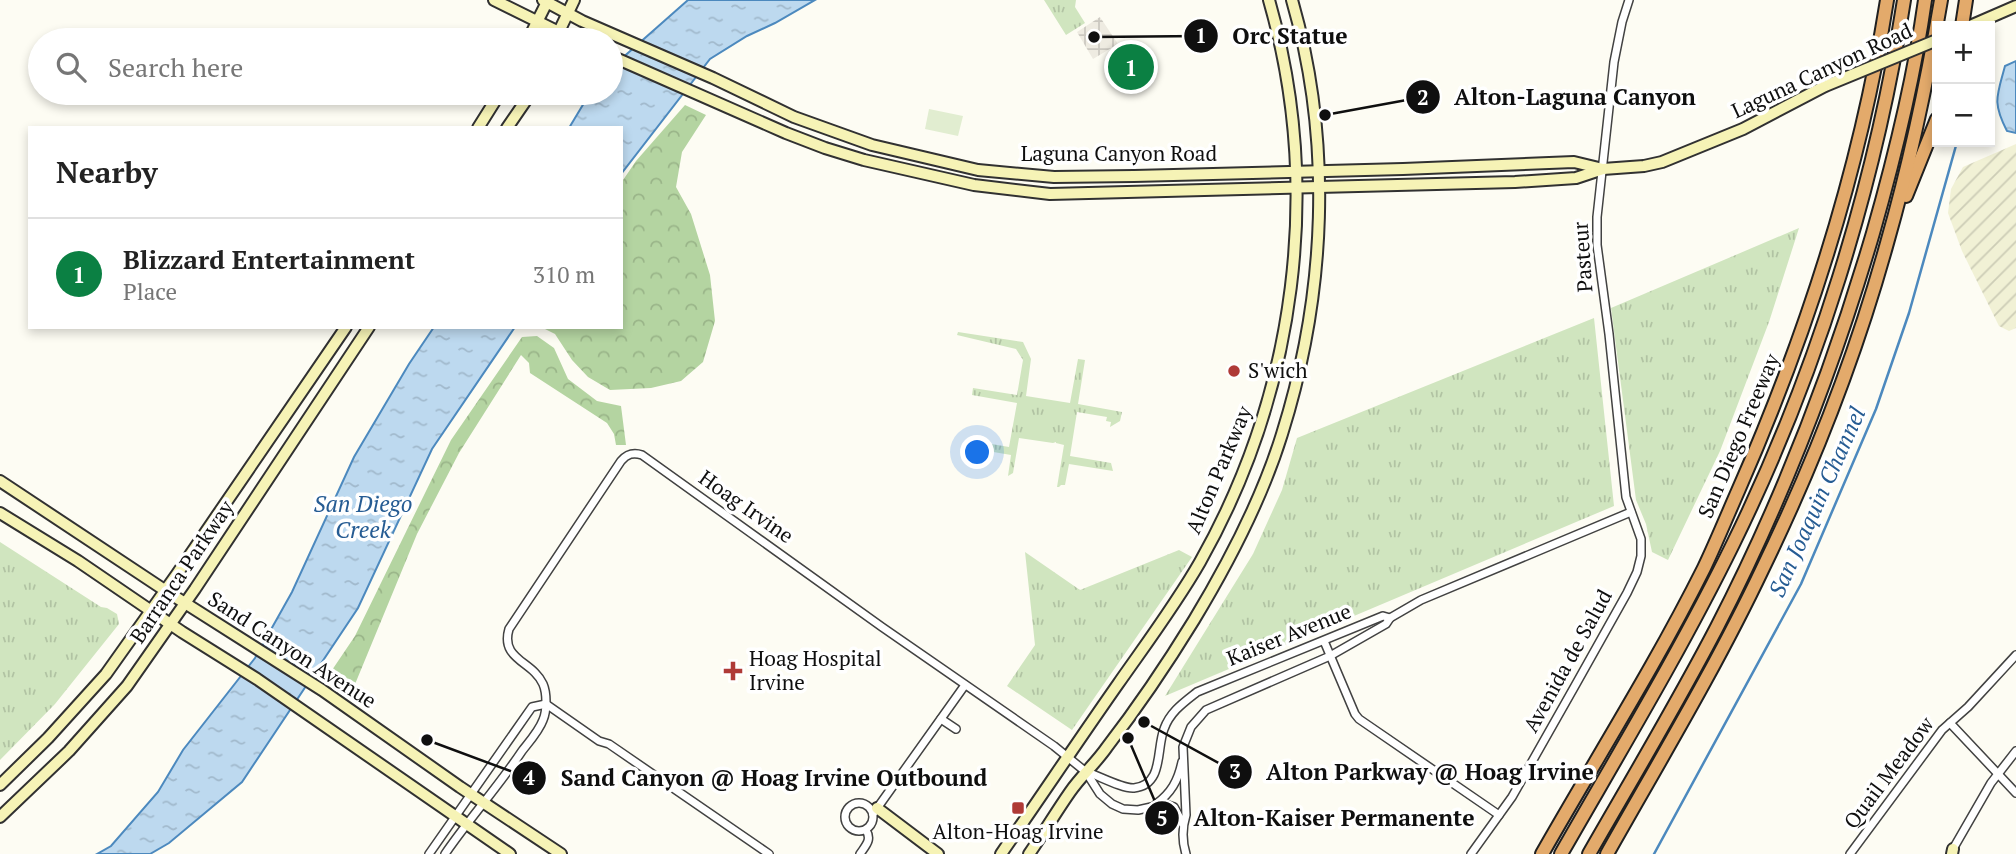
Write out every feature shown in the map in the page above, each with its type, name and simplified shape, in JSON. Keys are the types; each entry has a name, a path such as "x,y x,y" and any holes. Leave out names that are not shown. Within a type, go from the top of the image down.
{"highway":[{"name":"San Diego Freeway","path":"1542,854 1663,645 1704,568 1766,428 1824,266 1862,126 1886,0"},
{"path":"1561,854 1685,639 1734,542 1788,422 1855,225 1878,137 1904,0"},
{"path":"1589,854 1716,628 1763,532 1807,430 1840,342 1886,188 1905,110 1925,0"},
{"path":"1887,246 1923,98 1941,0"},
{"path":"1963,21 1966,0"},
{"path":"1607,854 1719,657 1763,569 1822,435 1887,246 1932,132"}],"main road":[{"path":"494,0 544,28"},
{"path":"561,28 574,0"},
{"name":"Alton Parkway","path":"1001,854 1193,573 1219,527 1251,454 1272,390 1286,322 1295,250 1296,188 1293,125 1287,80 1269,0"},
{"name":"Alton Parkway","path":"1029,854 1072,789 1133,714 1194,620 1257,500 1282,434 1307,335 1317,252 1319,187 1315,116 1302,37 1292,0"},
{"path":"534,28 546,1"},
{"name":"Laguna Canyon Road","path":"546,1 598,28"},
{"path":"1983,21 2016,6"},
{"path":"1993,17 2016,12"},
{"name":"Laguna Canyon Road","path":"623,39 794,117 873,145 978,170 1054,177 1318,172 1574,162 1602,169"},
{"name":"Laguna Canyon Road","path":"623,61 825,148 864,160 974,185 1050,194 1576,178 1602,169 1661,162 1743,129 1825,86 1932,42"},
{"path":"479,126 492,105"},
{"path":"508,126 523,105"},
{"name":"Barranca Parkway","path":"0,785 48,738 106,674 166,591 345,329"},
{"name":"Barranca Parkway","path":"0,817 69,751 127,686 368,329"},
{"name":"Sand Canyon Avenue","path":"0,481 322,690 561,854"},
{"name":"Sand Canyon Avenue","path":"0,513 227,659 510,854"},
{"path":"875,811 939,854"}],"street":[{"name":"Pasteur","path":"1629,0 1614,62 1597,217 1598,254 1624,482 1632,512"},
{"name":"Hoag Irvine","path":"546,704 544,687 538,675 513,655 508,647 509,629 621,461 636,453 1086,772"},
{"name":"Kaiser Avenue","path":"1186,854 1183,824 1186,815 1183,747 1197,718 1206,710 1330,656 1421,600 1632,512"},
{"name":"Avenida de Salud","path":"1471,854 1512,797 1637,572 1641,539 1632,512"},
{"name":"Kaiser Avenue","path":"1086,772 1121,786 1143,786 1157,771 1164,729 1178,707 1197,692 1382,616 1390,618"},
{"path":"1324,640 1359,719 1499,815"},
{"name":"Quail Meadow","path":"1850,854 1930,745 2016,655"},
{"path":"875,811 859,803 850,806 845,814 846,823 857,831 866,830 872,823 875,811 965,685"},
{"path":"444,854 503,779 544,720 546,704"},
{"path":"429,854 531,707 546,704 769,854"},
{"path":"941,719 956,729"},
{"path":"1950,723 2016,793"},
{"path":"1952,851 1998,773 2016,751"},
{"name":"Kaiser Avenue","path":"1154,806 1173,789 1183,758"},
{"path":"1086,772 1100,794 1112,804 1124,809 1138,810 1165,804 1174,807 1183,824"},
{"path":"860,854 869,842 866,830"}],"green space":[{"path":"1044,0 1076,0 1075,7 1085,23 1066,35"},
{"path":"685,105 706,115 682,152 676,187 691,214 710,275 715,321 703,362 681,381 651,388 610,390 588,377 572,360 555,334 545,329 623,329 623,180 636,161"},
{"path":"929,109 963,116 958,136 925,129"},
{"path":"2016,144 2016,328 2009,331 1999,326 1962,251 1948,213 1951,189 1963,167"},
{"path":"1799,228 1769,322 1720,451 1668,560 1652,552 1646,524 1636,500 1611,308"},
{"path":"1594,318 1614,506 1165,696 1253,554 1282,490 1297,438"},
{"path":"958,332 1023,342 1031,359 1026,396 1070,403 1078,359 1085,360 1078,404 1122,412 1120,421 1110,427 1111,422 1106,421 1107,417 1077,412 1070,456 1111,463 1113,471 1069,464 1065,485 1057,487 1064,445 1019,438 1013,473 1008,476 1011,455 964,447 968,440 1009,447 1017,403 972,395 973,388 1017,395 1023,360 1016,349 957,335"},
{"path":"537,336 554,348 568,379 597,401 621,406 626,445 616,445 614,434 607,423 530,373 529,363 521,355 459,453 417,534 353,689 328,676 355,636 451,440 522,337"},
{"path":"0,542 101,607 117,614 119,624 55,704 0,760"},
{"path":"1179,550 1192,557 1072,730 1007,686 1035,645 1025,552 1080,590"}],"shaded area":[{"path":"1100,17 1118,44 1093,59 1077,32"}],"water":[{"path":"688,0 815,0 710,59 623,171 623,126 570,126 583,105 623,105 623,57"},
{"path":"2016,61 2016,133 2007,131 1999,113 1997,99 2005,66"},
{"name":"San Diego Creek","path":"433,329 514,329 432,449 358,608 242,782 169,843 150,854 97,854 111,846 158,792 183,750 255,658 292,592 354,457"}],"waterway":[{"name":"San Joaquin Channel","path":"1654,854 1801,584 1876,409 1909,313 1956,147"}],"place":[{"name":"Orc Statue","path":"1094,37"},
{"name":"Blizzard Entertainment","path":"1131,67"},
{"name":"Alton-Laguna Canyon","path":"1325,115"},
{"name":"S'wich","path":"1234,371"},
{"name":"Hoag Hospital Irvine","path":"733,671"},
{"name":"Alton Parkway @ Hoag Irvine","path":"1144,722"},
{"name":"Alton-Kaiser Permanente","path":"1128,738"},
{"name":"Sand Canyon @ Hoag Irvine Outbound","path":"427,740"},
{"name":"Alton-Hoag Irvine","path":"1018,808"}]}
